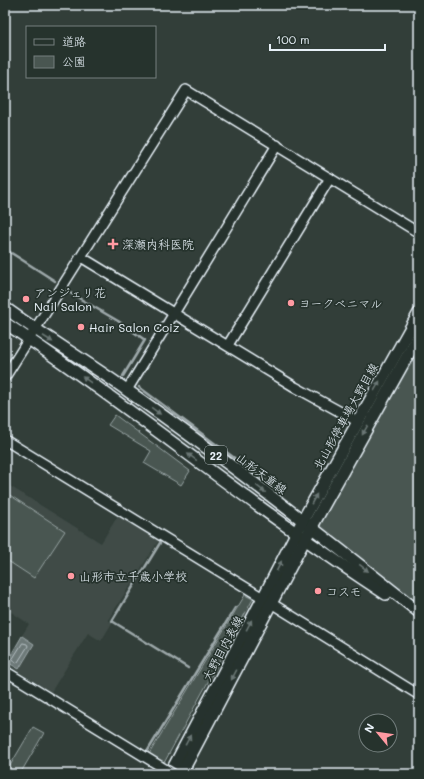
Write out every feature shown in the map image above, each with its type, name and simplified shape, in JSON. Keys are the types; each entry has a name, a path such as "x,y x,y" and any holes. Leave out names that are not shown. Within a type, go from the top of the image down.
{"main road":[{"name":"山形天童線","path":"5,308 32,334 118,402 300,536 419,613"},
{"name":"北山形停車場大野目線","path":"300,536 303,520 357,421 419,313"},
{"name":"山形天童線","path":"5,323 32,334 127,390 303,520 419,613"},
{"name":"北山形停車場大野目線","path":"300,536 312,527 419,335"},
{"name":"大野目内表線","path":"181,774 300,536"},
{"name":"大野目内表線","path":"170,774 267,601"}],"street":[{"path":"5,377 186,90 419,233"},
{"path":"127,390 277,145"},
{"path":"228,346 330,178"},
{"path":"81,257 228,346 357,421"},
{"path":"5,440 419,695"},
{"path":"5,671 173,774"}],"shaded area":[{"name":"山形市立千歳小学校","path":"5,483 101,543 119,514 159,540 108,620 112,623 101,641 88,633 51,692 5,663 29,624 5,608"}],"green space":[{"path":"419,335 419,612 312,527"},
{"path":"115,415 190,471 181,485 144,463 151,451 108,425"},
{"path":"5,492 65,531 34,578 5,559"},
{"path":"245,595 253,599 164,763 149,754"},
{"path":"33,727 44,733 20,774 5,774"}],"water":[{"path":"22,636 34,644 19,669 7,662"}],"waterway":[{"path":"5,249 55,281"},
{"path":"65,290 118,321 145,340 123,376"},
{"path":"139,387 276,489"},
{"path":"160,543 112,621 188,668"},
{"path":"147,752 235,608"}],"place":[{"name":"深瀬内科医院","path":"113,244"},
{"name":"アンジェリ花 Nail Salon","path":"26,299"},
{"name":"ヨークベニマル","path":"291,303"},
{"name":"Hair Salon Coiz","path":"81,327"},
{"name":"山形市立千歳小学校","path":"71,576"},
{"name":"コスモ","path":"318,591"}]}
